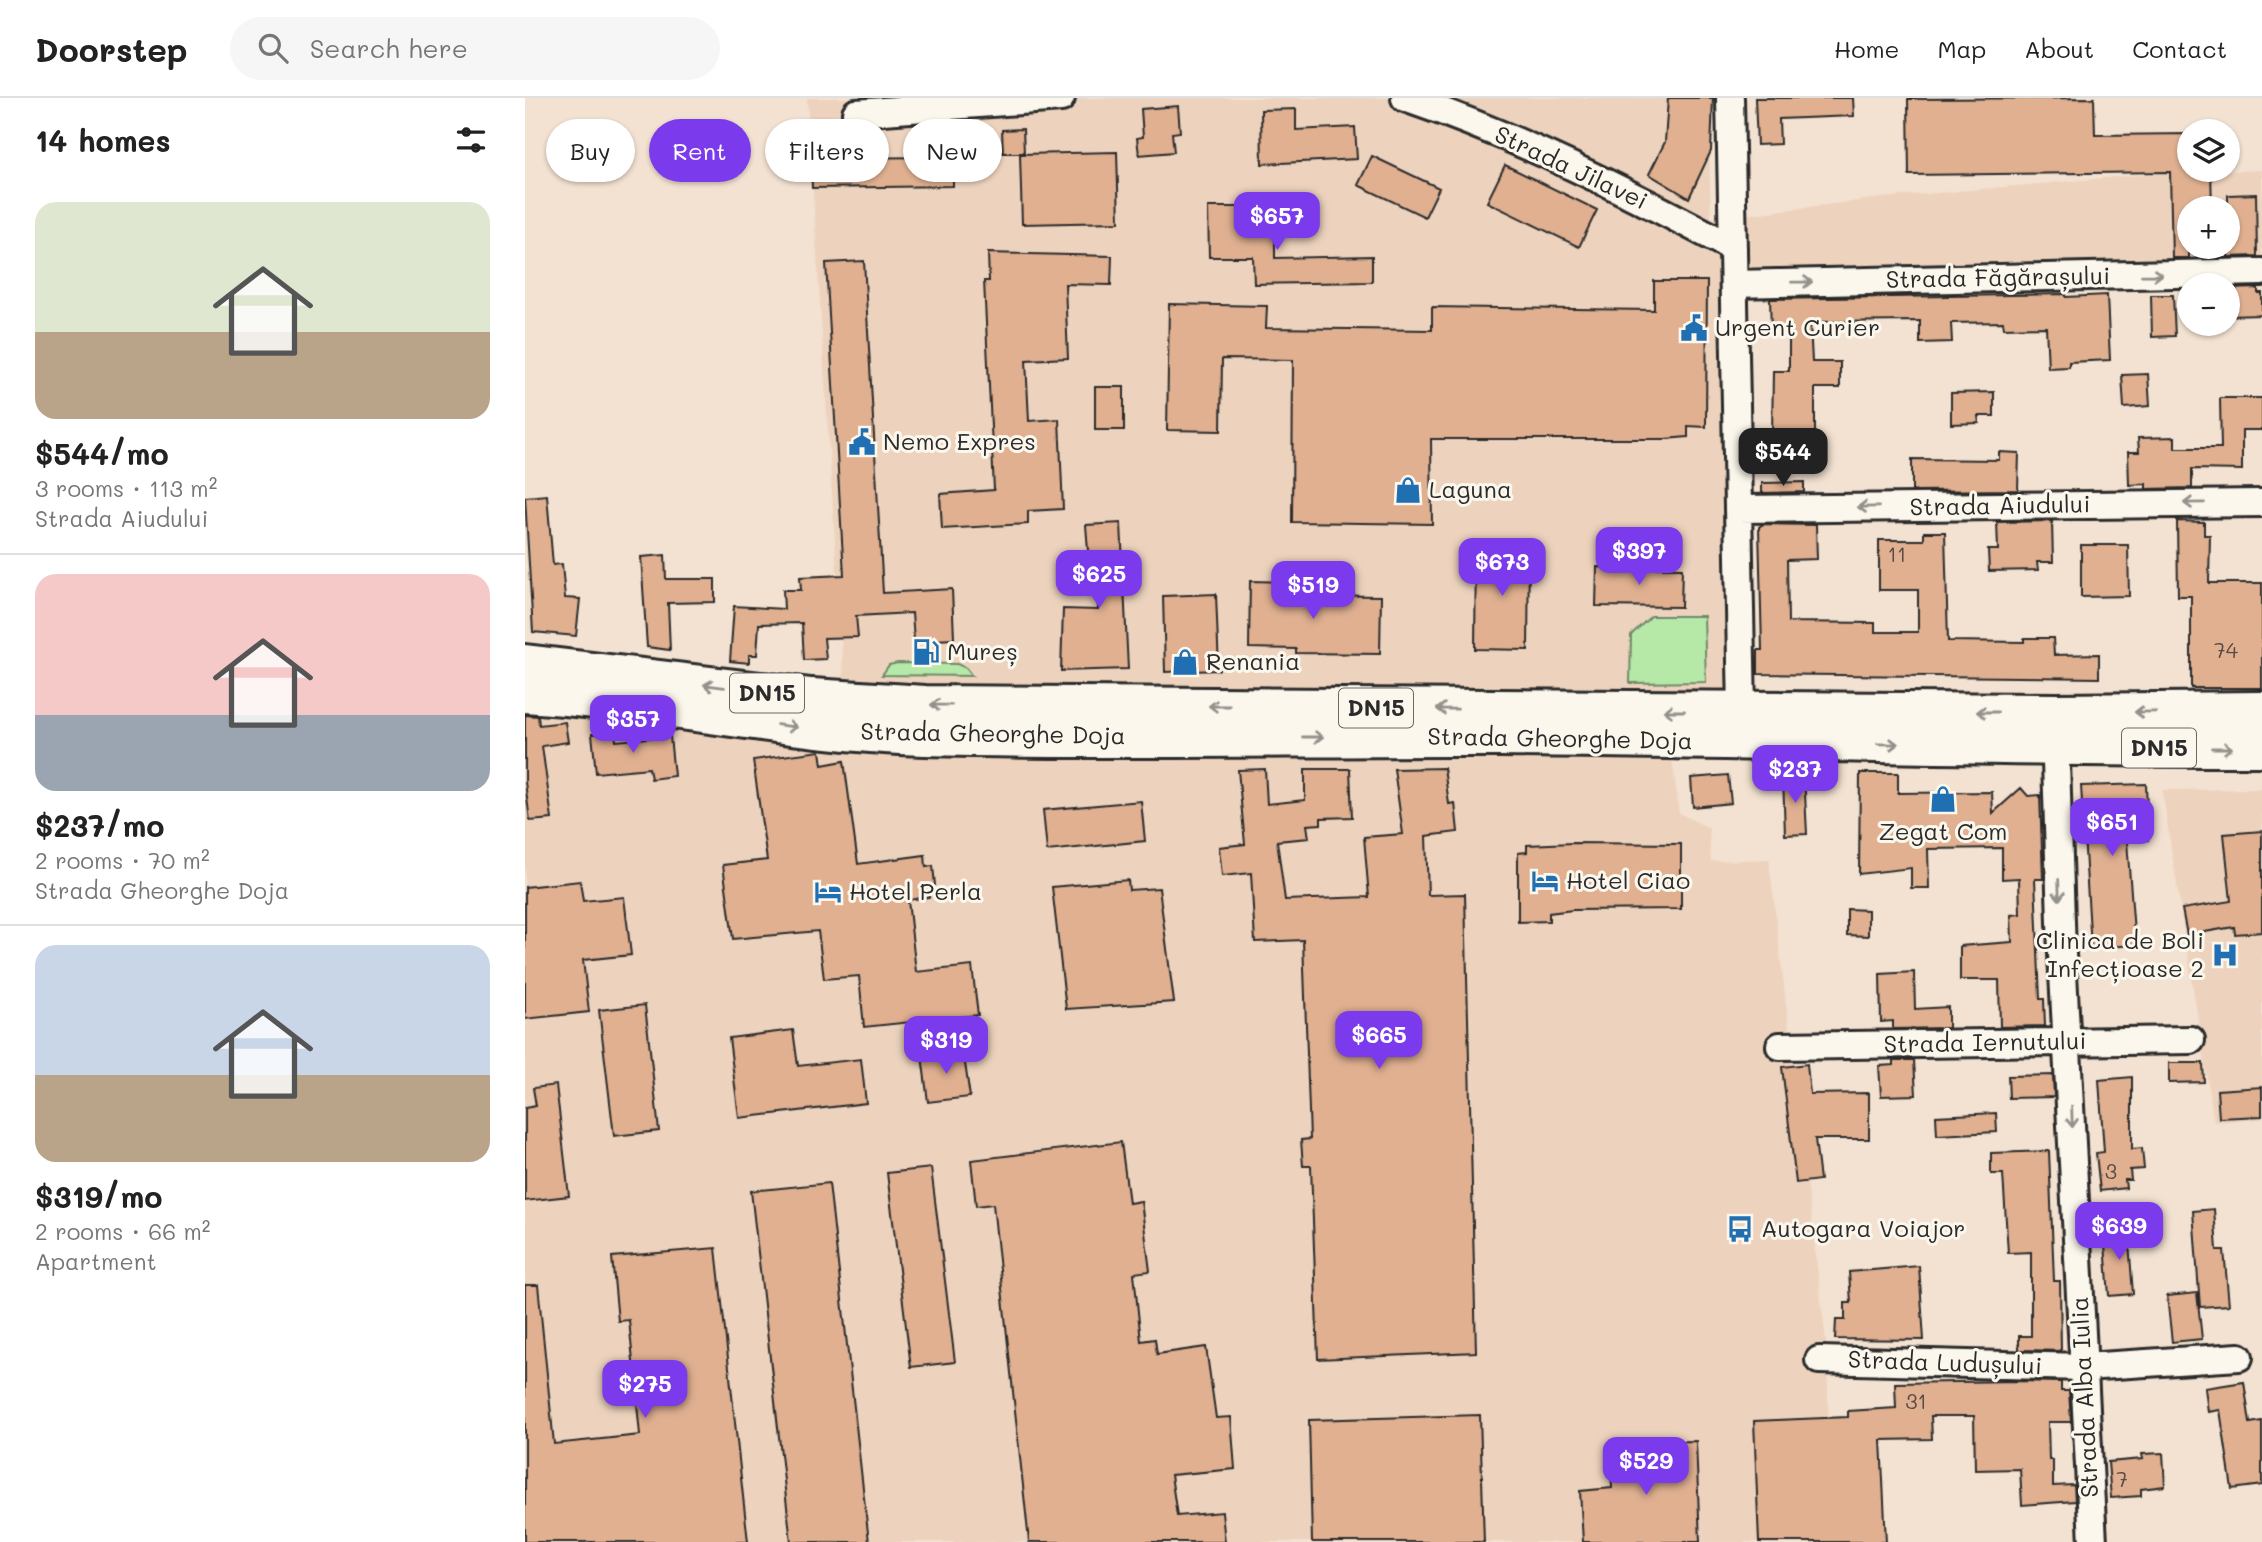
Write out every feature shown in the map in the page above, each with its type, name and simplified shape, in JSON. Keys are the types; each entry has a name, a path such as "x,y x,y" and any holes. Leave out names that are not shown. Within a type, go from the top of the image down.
{"main road":[{"name":"Strada Gheorghe Doja","path":"525,664 811,698 925,705 1742,712 2262,747"},
{"name":"Strada Gheorghe Doja","path":"525,693 647,705 805,728 923,736 1506,737 2055,731 2262,711"}],"street":[{"path":"856,113 1061,98"},
{"name":"Strada Jilavei","path":"1405,98 1472,121 1591,174 1733,248"},
{"path":"1730,98 1742,712"},
{"name":"Strada Făgărașului","path":"1734,284 2262,272"},
{"name":"Strada Aiudului","path":"1738,509 2262,503"},
{"name":"Strada Alba Iulia","path":"2055,731 2062,954 2093,1542"},
{"name":"Strada Iernutului","path":"1780,1046 2191,1040"},
{"name":"Strada Ludușului","path":"1819,1360 2084,1367 2239,1357"}],"shaded area":[{"path":"807,98 1708,98 1711,219 1881,198 2138,175 2177,173 2177,182 2240,182 2240,171 2262,170 2262,266 1720,275 1727,695 1671,749 1679,813 1709,828 1711,861 1769,859 1827,1350 1832,1542 525,1542 525,710 848,749 812,182 889,182 889,119 808,119"},
{"name":"Clinica de Boli Infecțioase 2","path":"2262,789 2262,1119 2214,1122 2162,790"}],"green space":[{"path":"1651,616 1704,616 1706,682 1630,683 1631,635"},
{"path":"957,664 966,668 972,676 882,675 889,665"}],"building":[{"path":"1668,98 1713,98 1711,151 1689,198 1649,174 1665,142"},
{"path":"1755,98 1853,98 1854,116 1779,119 1780,144 1757,145"},
{"path":"2094,98 2095,135 2177,134 2177,182 2211,182 2212,196 2177,196 2177,258 2172,258 2170,172 1909,175 1908,99"},
{"path":"1178,106 1180,132 1172,133 1174,152 1139,155 1137,138 1143,137 1141,109"},
{"path":"1296,109 1296,130 1355,127 1357,159 1262,164 1261,110"},
{"path":"1023,129 1024,153 1003,153 1002,130"},
{"path":"1117,152 1119,222 1022,224 1020,154"},
{"path":"1372,156 1439,188 1425,217 1358,185"},
{"path":"889,157 903,157 903,182 953,182 953,186 812,188 812,182 889,182"},
{"path":"1505,165 1597,210 1579,247 1487,202"},
{"path":"2256,194 2257,256 2240,257 2240,196 2228,195"},
{"path":"1208,207 1252,207 1253,224 1275,224 1275,258 1372,256 1372,282 1254,284 1253,257 1209,257"},
{"path":"988,253 1112,256 1111,285 1065,284 1068,358 1026,360 1029,421 1059,419 1063,509 1028,511 1028,524 942,529 940,494 994,490 984,281 989,281"},
{"path":"864,261 883,593 952,589 954,639 914,641 912,613 856,616 858,637 824,638 826,659 804,660 802,623 759,624 757,655 749,655 749,663 730,661 734,606 784,609 783,590 801,590 800,577 844,575 826,263"},
{"path":"1654,281 1707,281 1706,427 1688,426 1688,437 1665,439 1431,439 1432,524 1292,522 1293,360 1222,359 1221,431 1167,430 1169,304 1267,306 1266,328 1432,330 1432,307 1654,310"},
{"path":"2258,288 2258,293 2262,293 2262,315 2240,316 2240,289"},
{"path":"2066,294 2066,297 2107,295 2110,360 2069,362 2069,367 2048,368 2046,327 2004,328 2003,322 1951,323 1952,342 1920,343 1920,321 1810,322 1812,362 1840,362 1840,388 1815,388 1815,436 1772,436 1773,371 1789,371 1789,330 1771,331 1770,299"},
{"path":"2151,295 2173,295 2175,336 2152,337"},
{"path":"2148,374 2150,406 2124,408 2122,375"},
{"path":"1095,387 1124,387 1124,430 1095,430"},
{"path":"1994,392 1994,416 1978,416 1979,423 1951,424 1951,393"},
{"path":"2220,398 2262,398 2262,430 2242,430 2242,470 2192,469 2192,488 2146,489 2146,484 2129,485 2128,452 2139,452 2138,438 2175,437 2175,448 2221,448"},
{"path":"1999,452 2019,453 2018,490 1912,491 1912,459 1999,460"},
{"path":"1804,482 1804,492 1762,493 1762,483"},
{"path":"547,495 553,565 562,564 565,598 580,599 576,636 533,632 525,497"},
{"path":"2052,521 2053,562 2037,562 2038,570 1989,571 1988,550 1998,550 1997,522"},
{"path":"2177,521 2204,522 2204,535 2210,535 2209,583 2262,583 2262,688 2191,688 2191,596 2178,596"},
{"path":"1121,523 1128,669 1061,671 1063,609 1098,610 1097,563 1089,563 1086,525"},
{"path":"1763,524 1816,525 1817,559 1787,560 1788,622 1875,623 1875,632 1918,632 1918,590 1879,590 1879,540 1924,540 1924,532 1945,532 1948,641 2024,642 2024,638 2053,638 2054,655 2099,654 2099,678 1758,674 1758,650 1762,650 1759,527"},
{"path":"2081,545 2128,545 2129,596 2081,597"},
{"path":"1476,547 1529,547 1528,650 1475,649"},
{"path":"665,555 666,579 715,579 715,602 668,603 670,650 647,647 641,557"},
{"path":"1597,567 1682,568 1681,607 1596,606"},
{"path":"1250,581 1297,582 1297,595 1381,596 1380,654 1296,653 1296,649 1249,648"},
{"path":"1216,594 1219,670 1165,672 1163,596"},
{"path":"525,715 538,716 539,725 565,722 568,742 542,746 552,819 530,821 525,782"},
{"path":"615,732 616,741 670,736 674,776 651,779 649,768 596,773 592,734"},
{"name":"Hotel Perla","path":"820,751 822,765 844,761 858,864 925,855 926,867 933,866 935,885 928,887 929,897 908,900 916,972 972,966 978,1015 864,1027 859,976 824,979 818,931 733,939 723,865 767,860 753,760"},
{"path":"1444,768 1449,804 1455,803 1458,832 1426,836 1428,895 1465,894 1476,1352 1318,1359 1311,1166 1303,1166 1301,1140 1310,1139 1303,940 1255,942 1251,873 1222,876 1219,847 1245,844 1238,770 1265,769 1267,804 1305,800 1305,769 1350,769 1352,817 1321,818 1321,824 1307,825 1309,838 1277,841 1285,900 1369,897 1364,837 1403,834 1394,769"},
{"path":"1860,773 1898,773 1898,793 1992,792 1993,813 2021,788 2028,796 2040,795 2043,879 2035,879 2040,999 2044,999 2045,1026 2000,1027 1999,980 1960,980 1960,946 2012,942 2011,915 2020,914 2019,878 2002,879 2002,848 1928,849 1929,888 1911,888 1911,868 1859,874"},
{"path":"1804,774 1807,834 1785,835 1783,775"},
{"path":"1728,775 1731,803 1693,807 1691,778"},
{"path":"2146,784 2148,840 2127,841 2135,945 2091,948 2081,786"},
{"path":"1141,801 1145,841 1047,851 1043,810"},
{"path":"2262,831 2262,932 2235,934 2234,927 2187,935 2182,909 2231,901 2224,834"},
{"path":"1681,844 1681,909 1573,910 1549,913 1549,921 1518,922 1518,853 1527,852 1527,845"},
{"path":"1128,880 1129,890 1159,888 1174,1002 1066,1009 1052,887"},
{"path":"580,881 583,901 624,897 631,955 583,960 589,1012 525,1019 525,887"},
{"path":"1847,909 1868,910 1868,936 1847,935"},
{"path":"1914,972 1915,1009 1948,1007 1948,1028 1893,1029 1893,1021 1881,1022 1880,974"},
{"path":"645,1005 659,1131 614,1136 599,1010"},
{"path":"793,1030 798,1066 861,1059 866,1103 739,1118 729,1038"},
{"path":"963,1050 970,1097 928,1102 922,1056"},
{"path":"1894,1060 1914,1060 1916,1095 1881,1096 1879,1066 1894,1065"},
{"path":"2169,1063 2203,1063 2204,1082 2169,1083"},
{"path":"1807,1064 1810,1094 1869,1093 1869,1139 1815,1139 1820,1180 1796,1183 1782,1067"},
{"path":"2053,1075 2054,1097 2009,1098 2008,1076"},
{"path":"2132,1077 2132,1149 2142,1148 2144,1169 2130,1170 2131,1180 2125,1180 2126,1188 2100,1191 2096,1153 2104,1152 2099,1080"},
{"path":"556,1085 569,1196 525,1201 525,1108 536,1106 533,1088"},
{"path":"2262,1087 2262,1116 2219,1118 2217,1090"},
{"path":"1996,1113 1997,1132 1937,1135 1936,1116"},
{"path":"1121,1142 1129,1203 1141,1201 1150,1271 1134,1273 1141,1341 1155,1339 1157,1354 1206,1347 1216,1418 1231,1417 1235,1469 1171,1475 1177,1516 1222,1512 1225,1542 1029,1542 993,1204 976,1206 971,1160"},
{"path":"2049,1151 2054,1281 2060,1281 2061,1351 2019,1350 2019,1336 2031,1336 2031,1252 2008,1253 2003,1174 1991,1174 1991,1153"},
{"path":"931,1168 955,1362 911,1367 887,1173"},
{"path":"829,1183 869,1542 791,1542 751,1191"},
{"path":"2214,1209 2217,1250 2224,1250 2229,1305 2200,1307 2193,1211"},
{"path":"2128,1229 2133,1294 2109,1296 2104,1231"},
{"path":"716,1248 748,1542 525,1542 525,1285 538,1285 554,1444 640,1435 629,1320 618,1321 612,1257"},
{"path":"1919,1266 1924,1340 1835,1339 1836,1320 1845,1320 1845,1303 1851,1303 1849,1272"},
{"path":"2197,1293 2202,1339 2172,1342 2167,1296"},
{"path":"2061,1382 2061,1391 2069,1391 2071,1422 2048,1422 2049,1460 2053,1460 2053,1486 2074,1485 2075,1501 2022,1505 2020,1469 1975,1470 1974,1416 1931,1416 1932,1439 1881,1440 1886,1542 1759,1542 1754,1421 1848,1417 1848,1411 1896,1408 1895,1383"},
{"path":"2244,1382 2250,1423 2262,1421 2262,1485 2232,1489 2220,1410 2208,1412 2205,1388"},
{"path":"1480,1415 1484,1542 1312,1542 1309,1420"},
{"path":"1696,1441 1700,1542 1583,1542 1580,1491 1612,1488 1610,1450 1650,1448 1650,1442"},
{"path":"2163,1453 2165,1486 2141,1489 2141,1496 2111,1498 2108,1462 2143,1459 2142,1454"}],"place":[{"name":"Urgent Curier","path":"1694,328"},
{"name":"Nemo Expres","path":"862,442"},
{"name":"Laguna","path":"1408,490"},
{"name":"Mureș","path":"926,652"},
{"name":"Renania","path":"1185,662"},
{"name":"Zegat Com","path":"1943,799"},
{"name":"Hotel Ciao","path":"1545,881"},
{"name":"Hotel Perla","path":"828,892"},
{"name":"Clinica de Boli Infecțioase 2","path":"2225,955"},
{"name":"Autogara Voiajor","path":"1740,1229"}]}
